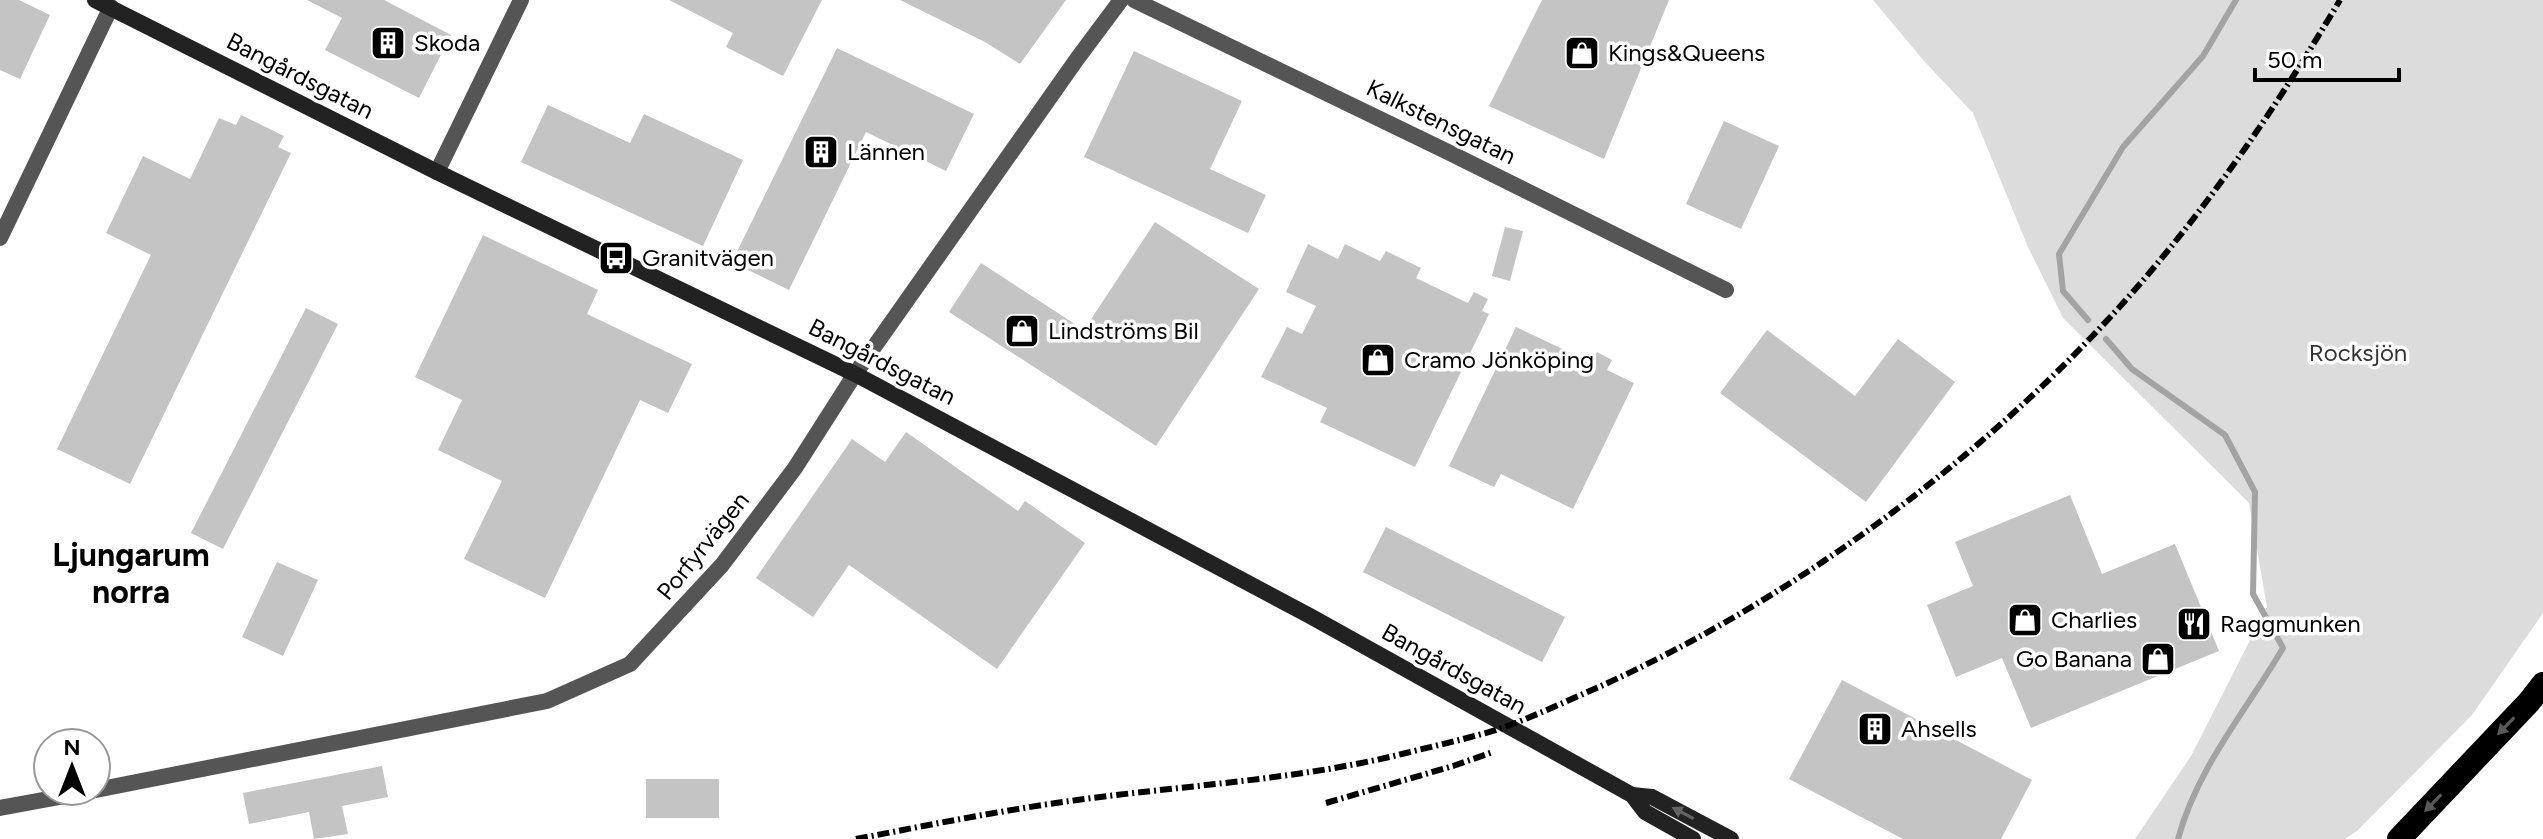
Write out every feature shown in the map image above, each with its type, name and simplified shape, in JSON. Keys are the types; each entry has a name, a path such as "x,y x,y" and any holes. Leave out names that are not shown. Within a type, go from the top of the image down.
{"highway":[{"path":"2399,839 2543,684"}],"main road":[{"name":"Bangårdsgatan","path":"95,0 437,172 855,374 1310,616 1632,795 1652,797 1731,839"},
{"name":"Bangårdsgatan","path":"1632,795 1645,812 1693,839"}],"street":[{"path":"437,172 521,0"},
{"name":"Porfyrvägen","path":"112,787 547,701 630,664 722,565 795,468 855,374 1121,0"},
{"name":"Kalkstensgatan","path":"1134,0 1726,290"},
{"path":"0,238 111,7"},
{"name":"Porfyrvägen","path":"0,808 32,802"}],"green space":[{"name":"Rocksjön","path":"1873,0 2543,0 2543,613 2472,715 2357,831 2345,839 2135,839 2191,756 2267,607 2249,503 2063,318 2028,247 1973,113"}],"building":[{"path":"0,0 19,0 50,15 20,79 0,70"},
{"name":"Skoda","path":"307,0 384,0 451,35 419,98 325,50 342,18"},
{"path":"669,0 822,0 783,76 726,47 733,33"},
{"path":"900,0 1066,0 1020,64 985,42"},
{"name":"Kings&Queens","path":"1542,0 1669,0 1604,159 1489,106"},
{"name":"Lännen","path":"837,48 974,114 946,171 866,132 789,290 732,262"},
{"path":"1134,51 1242,101 1210,169 1266,195 1248,233 1084,157"},
{"path":"548,105 630,143 644,114 743,160 703,246 521,162"},
{"path":"241,115 284,136 278,147 291,153 130,484 57,449 151,255 106,233 143,156 190,179 219,118 236,125"},
{"path":"1724,121 1779,146 1741,229 1686,204"},
{"path":"1155,222 1259,289 1156,446 949,312 981,263 1084,330"},
{"path":"1505,227 1523,231 1510,281 1492,276"},
{"path":"483,235 598,290 587,314 692,364 668,413 640,400 545,598 464,559 502,481 438,450 462,400 415,377"},
{"name":"Cramo Jönköping","path":"1308,244 1338,259 1345,244 1380,261 1386,251 1421,268 1416,278 1468,303 1474,292 1488,299 1482,311 1489,314 1415,467 1320,422 1327,408 1261,377 1287,327 1302,334 1316,306 1286,292"},
{"path":"306,308 338,324 223,549 191,533"},
{"path":"1516,327 1592,363 1597,352 1612,360 1607,370 1634,383 1573,509 1501,474 1494,487 1449,466"},
{"path":"1767,330 1855,396 1898,339 1955,382 1866,502 1720,393"},
{"path":"906,432 1018,511 1025,501 1085,543 997,669 849,565 813,617 756,578 852,439 885,462"},
{"path":"2070,495 2102,574 2175,544 2219,651 2031,728 2002,658 1956,677 1927,605 1973,586 1955,542"},
{"path":"1386,527 1565,617 1542,662 1363,572"},
{"path":"277,562 318,580 283,656 242,637"},
{"name":"Ahsells","path":"1842,680 2032,780 2001,839 1903,839 1789,779"},
{"path":"382,766 388,797 342,806 348,834 314,839 309,812 249,824 243,793"},
{"path":"646,779 719,779 719,818 646,818"}],"waterway":[{"path":"2088,320 2063,291 2059,254 2123,147 2203,56 2236,0"},
{"path":"2106,339 2132,369 2225,435 2255,492 2253,594 2283,648 2210,764 2186,813 2178,839"}],"railway":[{"path":"856,839 1049,804 1242,781 1365,762 1502,728 1601,686 1679,648 1832,556 1975,447 2041,387 2104,324 2186,228 2278,100 2340,0"},
{"path":"1326,803 1493,752"}],"place":[{"name":"Skoda","path":"388,43"},
{"name":"Kings&Queens","path":"1582,53"},
{"name":"Lännen","path":"821,152"},
{"name":"Granitvägen","path":"616,258"},
{"name":"Lindströms Bil","path":"1022,331"},
{"name":"Cramo Jönköping","path":"1378,360"},
{"name":"Charlies","path":"2025,620"},
{"name":"Raggmunken","path":"2194,624"},
{"name":"Go Banana","path":"2158,659"},
{"name":"Ahsells","path":"1875,729"}],"district":[{"name":"Ljungarum norra","path":"131,574"}]}
